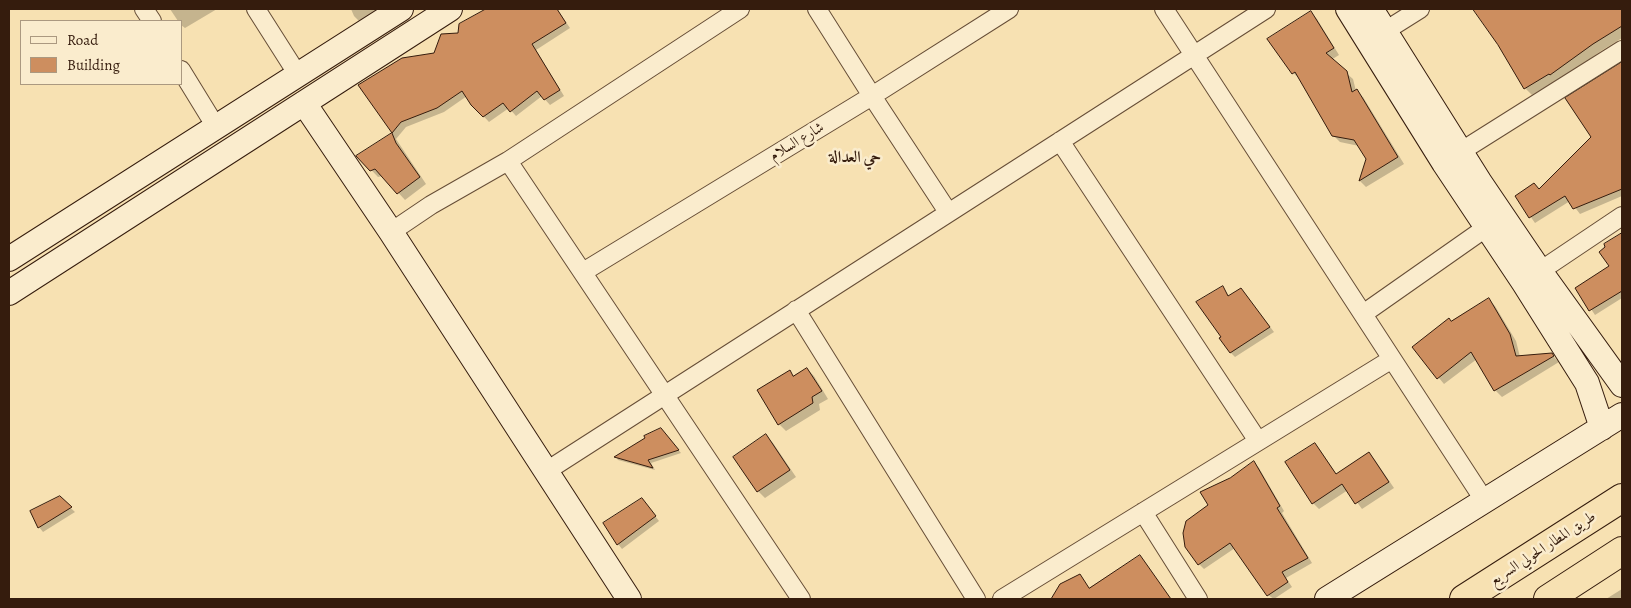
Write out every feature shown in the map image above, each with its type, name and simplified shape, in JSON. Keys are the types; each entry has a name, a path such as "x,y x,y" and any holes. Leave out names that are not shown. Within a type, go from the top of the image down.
{"highway":[{"name":"طريق المطار الحولي السريع","path":"1464,599 1622,498"},
{"path":"1548,599 1622,551"}],"street":[{"path":"144,9 151,20"},
{"path":"256,9 298,75"},
{"path":"9,259 401,9"},
{"path":"9,292 447,9"},
{"path":"391,232 431,205 508,161 740,9"},
{"path":"816,9 948,212"},
{"name":"شارع السلام","path":"582,272 872,96 1009,9"},
{"path":"1164,9 1484,500"},
{"path":"545,472 1266,9"},
{"path":"1348,9 1471,186 1540,271 1622,385"},
{"path":"1371,9 1460,152 1487,227 1587,383 1602,428"},
{"path":"1385,31 1420,9"},
{"path":"1460,152 1622,50"},
{"path":"182,72 216,127"},
{"path":"304,103 391,232 629,599"},
{"path":"1060,142 1258,441"},
{"path":"508,161 801,599"},
{"path":"1540,271 1622,216"},
{"path":"1363,314 1487,227"},
{"path":"796,310 976,599"},
{"path":"1002,599 1392,359"},
{"path":"1587,383 1602,380 1608,366"},
{"path":"1327,599 1622,415"},
{"path":"1143,512 1198,599"}],"building":[{"path":"486,9 557,9 566,23 532,44 560,90 544,100 537,91 510,112 503,103 483,117 471,105 462,91 437,108 401,122 392,133 358,85 402,58 434,53 441,34 458,33 459,24"},
{"path":"1473,9 1622,9 1622,26 1550,75 1524,89 1498,45"},
{"path":"1311,11 1334,48 1326,53 1347,71 1352,92 1357,89 1398,157 1359,181 1366,159 1354,140 1332,136 1295,72 1292,74 1267,39"},
{"path":"1622,62 1622,189 1573,209 1565,196 1529,218 1515,196 1534,183 1539,189 1591,137 1565,98"},
{"path":"392,133 396,143 420,177 397,194 375,169 370,171 356,156"},
{"path":"1622,233 1622,291 1589,311 1575,288 1609,266 1599,252 1605,247 1604,244"},
{"path":"1223,286 1228,296 1241,288 1270,327 1230,353 1196,302"},
{"path":"1489,298 1510,334 1516,356 1552,353 1554,356 1494,391 1471,352 1437,379 1412,347 1449,318 1451,321"},
{"path":"807,368 822,391 812,397 813,403 778,425 757,390 790,370 793,376"},
{"path":"661,428 679,450 648,460 653,468 614,457 645,438 644,436"},
{"path":"766,434 790,470 757,492 733,457"},
{"path":"1315,443 1336,474 1369,452 1389,482 1355,504 1342,484 1312,504 1285,462"},
{"path":"1254,461 1280,506 1277,508 1308,558 1282,572 1288,582 1267,596 1230,543 1198,565 1185,547 1183,533 1186,521 1208,505 1200,492 1230,478"},
{"path":"60,496 72,507 38,528 30,511"},
{"path":"642,498 656,516 617,545 603,523"},
{"path":"1140,555 1171,599 1051,599 1060,584 1080,574 1089,588"}],"district":[{"name":"حي العدالة","path":"855,158"}]}
